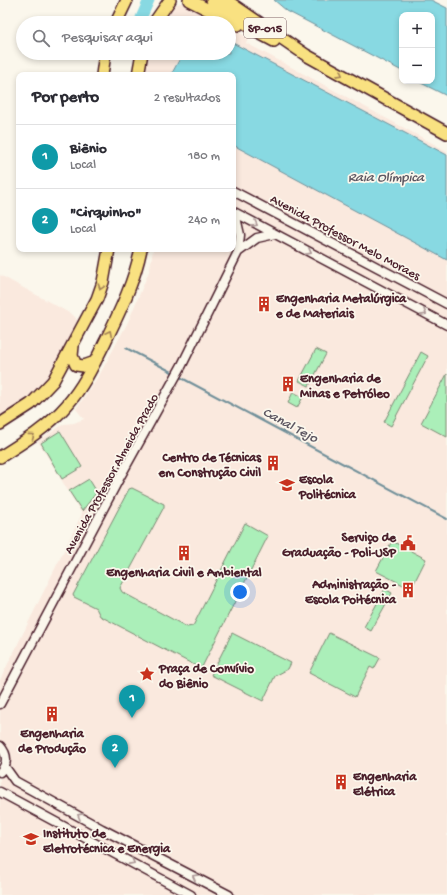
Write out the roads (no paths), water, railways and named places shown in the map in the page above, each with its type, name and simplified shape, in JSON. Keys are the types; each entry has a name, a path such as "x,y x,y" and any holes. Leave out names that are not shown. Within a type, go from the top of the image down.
{"highway":[{"path":"120,16 128,0"},
{"path":"159,16 170,0"},
{"path":"189,0 220,16"},
{"path":"212,0 234,16"},
{"name":"SP-015","path":"226,0 306,55 447,133"},
{"path":"236,17 259,34"},
{"path":"236,24 306,55"},
{"path":"103,72 105,60"},
{"path":"138,72 140,60"},
{"path":"0,424 30,404 44,392 53,381 97,299 103,282 109,252"},
{"path":"0,457 44,427 64,409 95,362 132,285 140,252"},
{"path":"73,345 72,356 76,365 84,366 95,362"}],"street":[{"name":"Avenida Professor Melo Moraes","path":"236,193 447,304"},
{"path":"236,213 447,325"},
{"name":"Avenida Professor Almeida Prado","path":"0,704 120,477 172,384 238,252 240,235 236,220"},
{"name":"Avenida Professor Almeida Prado","path":"238,252 257,238 275,234"},
{"path":"0,746 6,758 3,770 15,780 102,829 229,895"},
{"path":"0,792 192,895"}],"water":[{"path":"274,0 431,0 447,8 447,96 423,84 435,84 435,12 399,12 399,69 287,11"},
{"name":"Raia Olímpica","path":"236,45 447,155 447,260 236,147 236,72 173,72 179,60 236,60"}],"waterway":[{"path":"142,16 149,0"},
{"name":"Canal Tejo","path":"126,348 174,373"},
{"name":"Canal Tejo","path":"178,376 447,519"}],"place":[{"name":"Engenharia Metalúrgica e de Materiais","path":"264,304"},
{"name":"Engenharia de Minas e Petróleo","path":"288,384"},
{"name":"Centro de Técnicas em Construção Civil","path":"273,463"},
{"name":"Escola Politécnica","path":"287,485"},
{"name":"Serviço de Graduação - Poli-USP","path":"408,543"},
{"name":"Engenharia Civil e Ambiental","path":"184,553"},
{"name":"Administração - Escola Poitécnica","path":"408,590"},
{"name":"Praça de Convívio do Biênio","path":"147,674"},
{"name":"Engenharia de Produção","path":"52,714"},
{"name":"Biênio","path":"132,718"},
{"name":"\"Cirquinho\"","path":"115,768"},
{"name":"Engenharia Elétrica","path":"341,782"},
{"name":"Instituto de Eletrotécnica e Energia","path":"31,839"}]}
